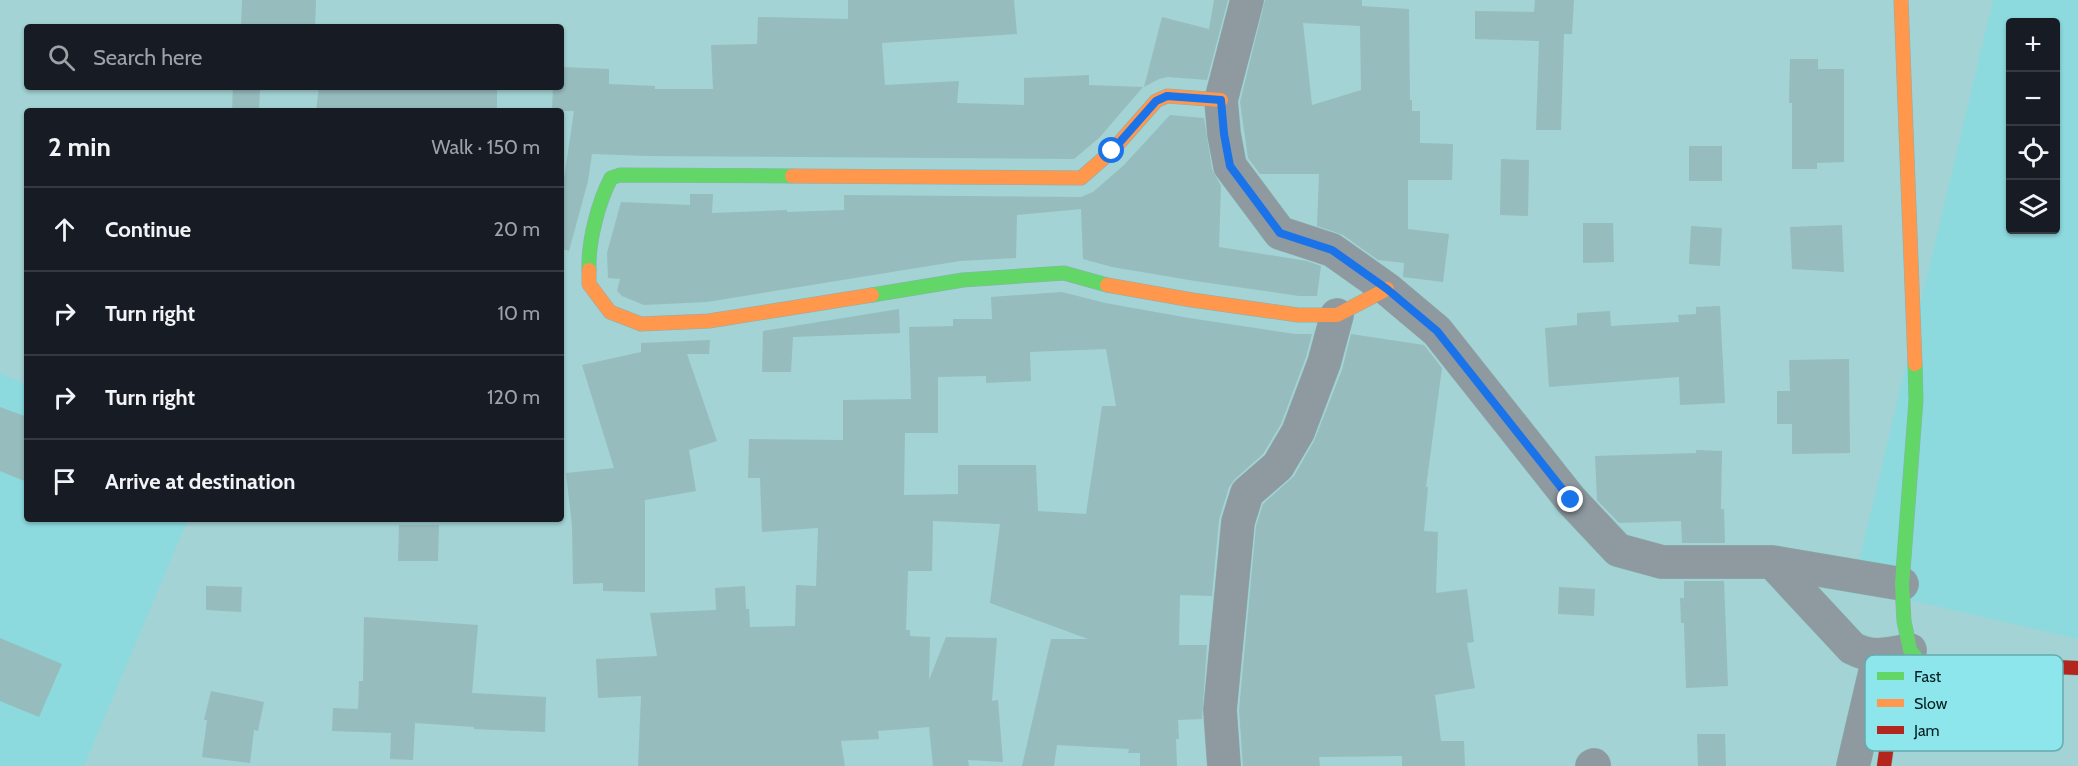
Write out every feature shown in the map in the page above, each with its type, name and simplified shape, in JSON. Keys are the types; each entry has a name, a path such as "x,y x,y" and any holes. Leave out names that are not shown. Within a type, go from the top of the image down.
{"street":[{"path":"1247,0 1221,100 1230,166 1280,233 1332,250 1387,289 1437,331 1571,500 1618,550 1662,562 1772,562 1902,584"},
{"path":"1901,0 1916,400 1902,584 1906,655"},
{"path":"1221,100 1167,96 1156,101 1112,151 1081,178 620,175 611,178 605,189 588,251 589,284 610,312 641,324 709,321 963,280 1064,273 1108,285 1298,315 1337,315 1387,289"},
{"path":"1224,766 1220,710 1238,522 1247,493 1278,466 1298,432 1324,363 1337,315"},
{"path":"1772,562 1852,648 1871,655"},
{"path":"2063,667 2078,668"},
{"path":"1853,766 1865,742"},
{"path":"1884,766 1886,751"}],"shaded area":[{"path":"1993,0 2078,0 2078,639 1853,587"},
{"path":"0,373 24,384 24,522 187,522 84,766 0,766"}],"building":[{"path":"242,0 316,0 315,24 241,24"},
{"path":"848,0 1014,0 1017,34 882,43 885,85 959,81 957,103 1024,105 1024,78 1089,75 1089,85 1143,87 1099,138 1074,159 592,154 588,181 569,251 564,250 564,179 574,111 552,108 553,90 564,90 564,67 609,69 609,84 655,86 655,89 713,89 711,45 757,44 758,17 848,19"},
{"path":"1214,0 1228,0 1207,80 1168,77 1144,87 1162,17 1209,29"},
{"path":"1265,0 1362,0 1362,6 1409,9 1410,100 1412,100 1412,111 1420,111 1420,143 1453,144 1452,180 1408,180 1408,229 1449,234 1443,282 1403,277 1404,263 1378,260 1343,235 1317,226 1319,174 1260,174 1248,158 1240,102","holes":["1303,23 1360,26 1361,90 1312,105"]},
{"path":"1535,0 1574,0 1572,34 1564,34 1561,130 1536,130 1539,41 1475,39 1475,11 1534,12"},
{"path":"1790,59 1818,59 1818,69 1844,69 1844,162 1817,163 1817,169 1792,169"},
{"path":"233,90 260,90 259,108 232,108"},
{"path":"319,90 497,90 497,108 316,108"},
{"path":"1170,115 1204,118 1212,169 1221,186 1219,247 1307,261 1321,266 1317,296 1299,296 1195,281 1112,267 1083,259 1081,209 1017,215 1016,258 960,261 707,302 644,305 622,296 617,291 620,279 608,278 607,253 621,202 690,205 690,194 713,194 712,213 844,210 844,195 1081,197 1093,192 1124,165"},
{"path":"1689,146 1722,146 1722,181 1689,181"},
{"path":"1501,159 1529,160 1528,216 1500,215"},
{"path":"1583,223 1613,223 1614,262 1583,263"},
{"path":"1842,225 1844,272 1792,269 1790,227"},
{"path":"1691,226 1722,228 1720,266 1689,264"},
{"path":"1062,292 1105,303 1189,318 1295,334 1312,334 1306,357 1281,424 1263,454 1229,487 1219,520 1212,596 1180,595 1179,645 1207,645 1202,719 1178,720 1177,766 1140,766 1140,753 1128,753 1129,749 1057,745 1054,766 1022,766 1051,639 1088,639 990,603 1000,524 933,521 932,571 908,571 906,630 910,630 910,636 930,637 929,680 946,637 997,638 992,701 998,700 1003,762 968,760 969,766 933,766 929,727 878,731 879,739 841,741 845,766 638,766 641,696 598,698 596,659 657,656 650,613 716,610 715,588 745,586 750,627 795,626 796,585 816,586 818,528 762,532 760,478 748,478 749,439 843,440 843,400 911,399 909,327 953,326 953,319 992,319 991,297","holes":["1106,349 1116,406 1102,406 1086,514 1038,511 1036,465 958,465 958,494 904,495 905,433 938,433 938,377 986,376 986,383 1031,381 1030,352"]},
{"path":"1720,306 1725,403 1680,405 1679,377 1549,387 1545,328 1577,325 1577,313 1610,311 1611,326 1679,322 1678,315 1696,314 1696,307"},
{"path":"899,309 900,333 793,337 791,372 762,372 763,331"},
{"path":"1351,334 1424,345 1442,368 1426,487 1428,487 1424,531 1438,532 1436,593 1467,589 1474,642 1467,643 1475,688 1435,695 1441,741 1464,741 1465,766 1402,766 1402,756 1319,757 1320,766 1243,766 1239,710 1256,526 1263,504 1294,476 1314,441 1342,370"},
{"path":"710,340 709,354 687,354 717,441 689,450 696,491 645,500 645,592 603,591 603,583 573,584 572,526 566,473 614,468 582,365 641,352 641,343"},
{"path":"1849,359 1850,453 1792,454 1792,424 1777,424 1777,391 1790,391 1789,360"},
{"path":"0,407 24,416 24,481 0,471"},
{"path":"1696,450 1722,451 1721,509 1724,509 1725,543 1682,543 1681,521 1619,523 1597,500 1595,456 1696,453"},
{"path":"399,525 439,525 438,561 398,561"},
{"path":"1684,581 1724,581 1728,686 1686,688 1684,623 1681,623 1680,598 1684,598"},
{"path":"206,586 242,587 241,612 206,610"},
{"path":"1559,587 1595,589 1594,616 1558,614"},
{"path":"364,617 478,625 472,693 546,697 545,732 474,729 474,727 415,723 413,760 390,759 391,733 332,731 333,708 358,709 359,681 363,681"},
{"path":"0,638 62,664 39,717 0,701"},
{"path":"211,691 264,702 258,731 254,730 250,763 202,757 207,720 204,720"},
{"path":"1697,734 1725,734 1726,766 1698,766"}],"traffic: fast":[{"path":"589,270 590,247 595,223 611,178 620,175 792,176"},
{"path":"872,295 963,280 1064,273 1107,285"},
{"path":"1914,655 1910,650 1904,621 1902,584 1916,400 1915,364"}],"traffic: slow":[{"path":"1901,0 1915,364"},
{"path":"792,176 1081,178 1112,151 1156,101 1167,96 1221,100"},
{"path":"589,270 589,284 610,312 641,324 709,321 872,295"},
{"path":"1107,285 1298,315 1337,315 1387,289"}],"traffic: jam":[{"path":"2063,667 2078,668"},
{"path":"1884,766 1886,751"}],"route":[{"path":"1112,151 1156,101 1167,96 1221,100 1230,166 1280,233 1332,250 1387,289 1437,331 1571,500"}]}
